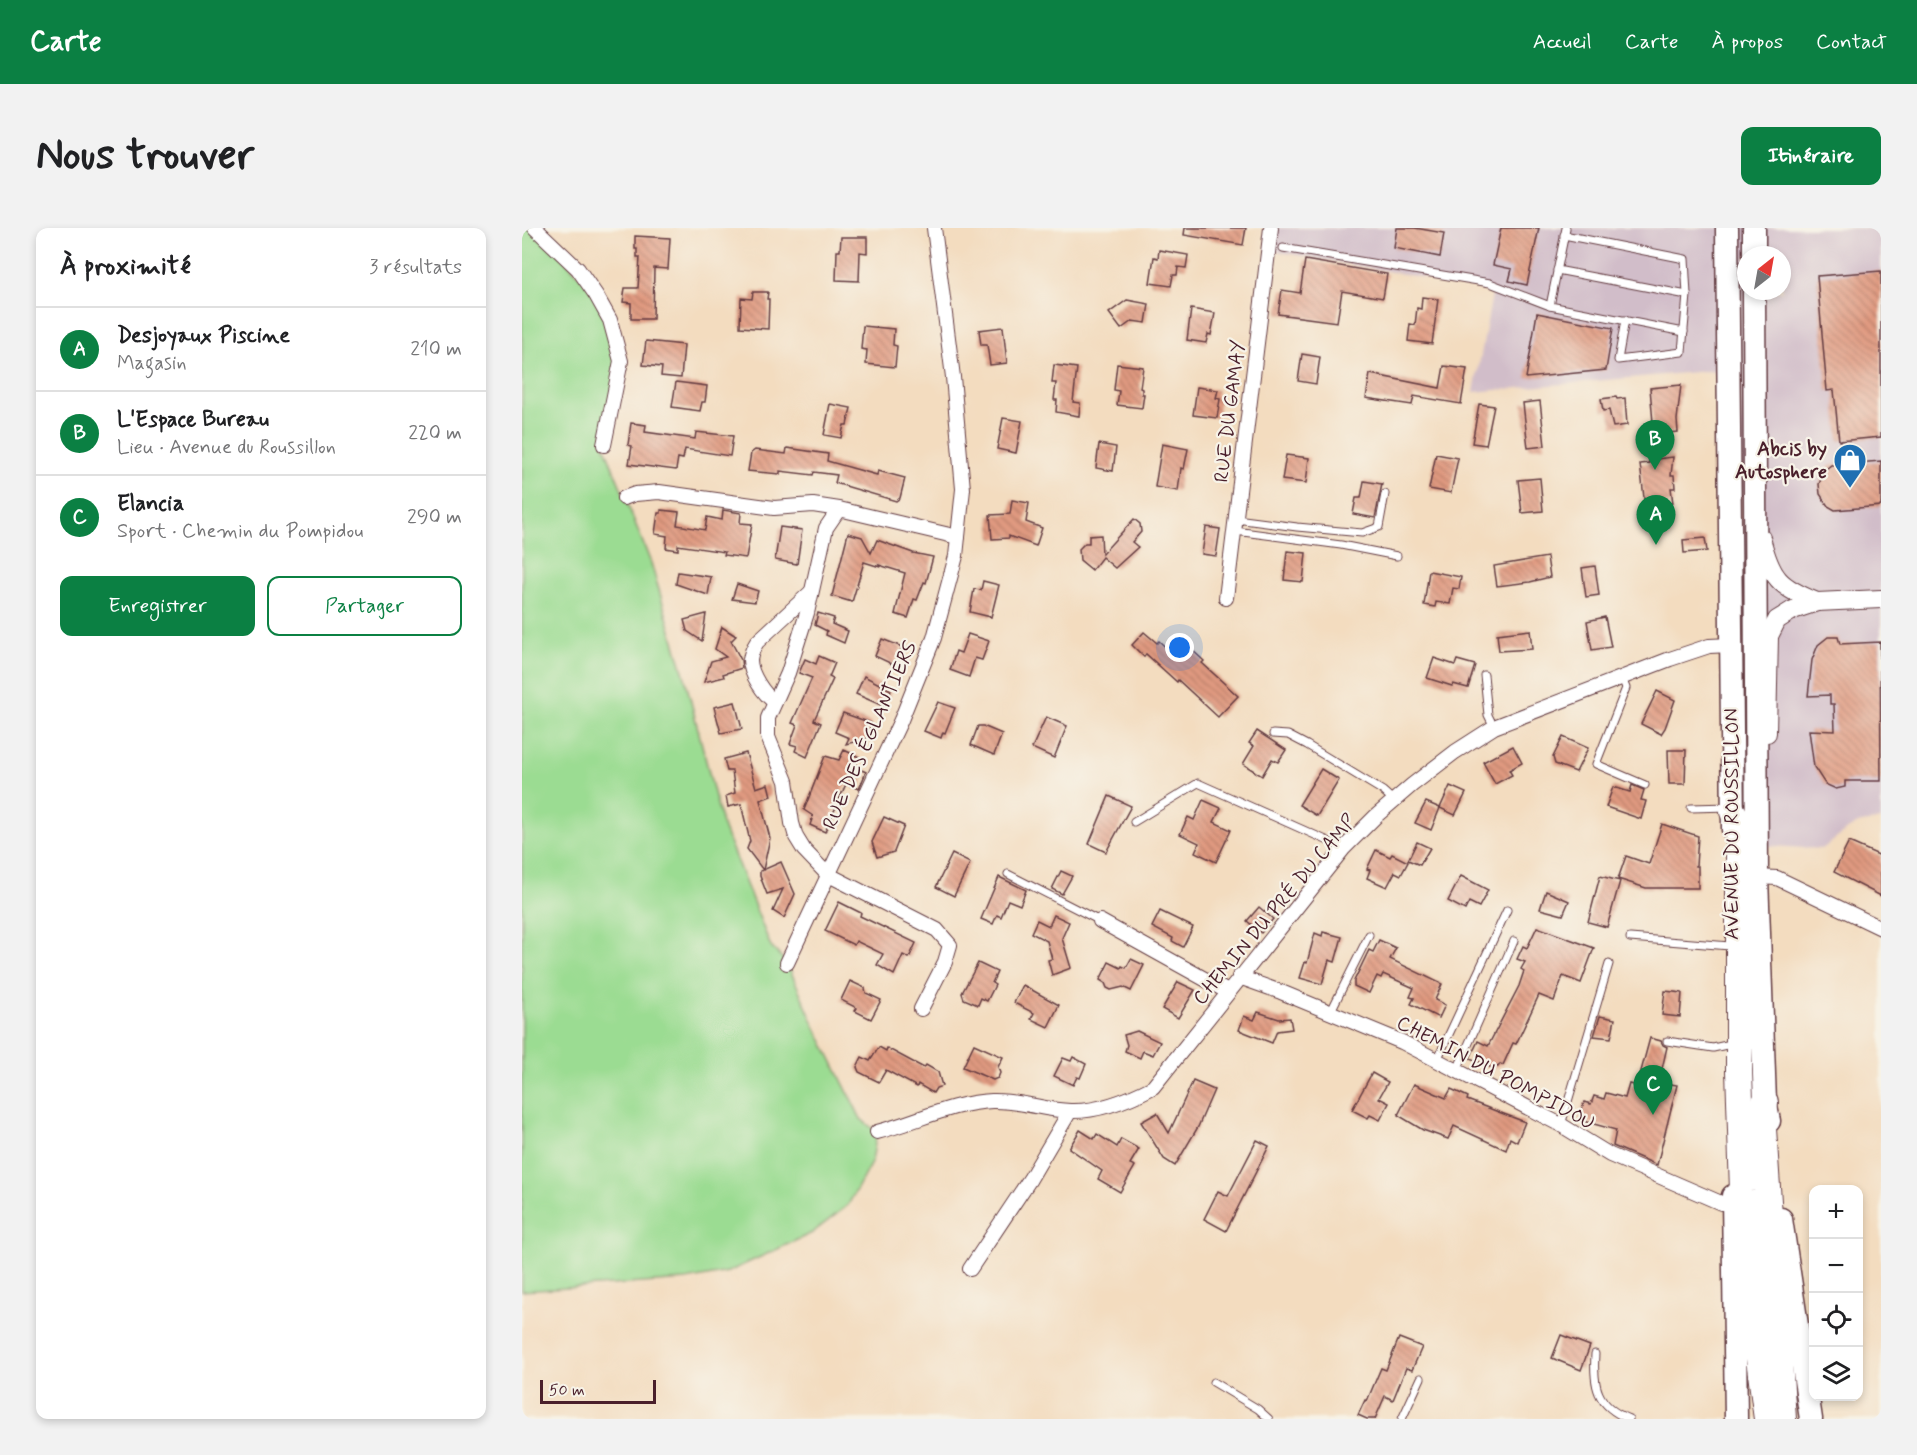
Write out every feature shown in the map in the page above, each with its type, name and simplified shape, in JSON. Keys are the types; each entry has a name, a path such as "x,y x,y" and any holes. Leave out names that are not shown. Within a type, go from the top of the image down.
{"highway":[{"path":"1733,809 1739,823 1739,1070 1743,1191 1754,1320 1767,1419"},
{"path":"1765,1102 1763,1128 1783,1419"}],"main road":[{"name":"AVENUE DU ROUSSILLON","path":"1727,228 1733,809 1730,946 1736,1419"},
{"path":"1754,228 1754,246"},
{"name":"AVENUE DU ROUSSILLON","path":"1754,300 1757,877 1765,1102 1771,1128 1784,1249 1811,1419"}],"street":[{"path":"535,228 578,269 596,294 610,321 621,361 604,445"},
{"name":"RUE DES ÉGLANTIERS","path":"787,963 901,720 934,638 956,556 963,489 953,377 934,228"},
{"name":"RUE DU GAMAY","path":"1226,598 1271,228"},
{"path":"624,498 635,494 659,492 774,508 813,505 958,537"},
{"path":"839,509 826,528 812,592 788,673 768,718 768,737 786,781 794,830 804,850 827,874 937,930 950,945 945,962 921,1009"},
{"path":"1756,516 1767,564 1779,582 1796,593 1817,602"},
{"path":"775,702 765,694 753,671 750,663 752,650 757,642 812,592"},
{"path":"1756,798 1767,731 1768,636 1778,620 1793,610 1817,602 1881,599"},
{"name":"CHEMIN DU PRÉ DU CAMP","path":"877,1132 944,1109 992,1101 1025,1103 1070,1111 1100,1107 1130,1099 1153,1087 1344,848 1393,800 1455,752 1494,727 1709,646 1731,645"},
{"path":"1757,877 1777,878 1881,928"},
{"path":"1100,921 1228,993"},
{"name":"CHEMIN DU POMPIDOU","path":"1239,977 1402,1042 1561,1125 1610,1155 1721,1203 1733,1203"},
{"path":"970,1269 1030,1179 1070,1111"}],"lane":[{"path":"1550,306 1565,231 1685,259 1687,294 1682,352 1618,360 1625,320"},
{"path":"1283,248 1490,283 1550,306 1684,332"},
{"path":"1557,270 1687,294"},
{"path":"1235,525 1297,527 1362,533 1379,527 1385,494"},
{"path":"1235,525 1397,556"},
{"path":"1484,675 1488,715 1494,727"},
{"path":"1622,678 1626,688 1596,764 1645,785"},
{"path":"1273,734 1288,735 1307,745 1383,790 1393,800"},
{"path":"1134,822 1198,783 1344,848"},
{"path":"1691,808 1733,809"},
{"path":"1008,874 1100,921"},
{"path":"1437,1060 1507,910"},
{"path":"1330,1013 1369,935"},
{"path":"1630,938 1730,946"},
{"path":"1457,1070 1514,941"},
{"path":"1561,1125 1610,964"},
{"path":"1667,1041 1713,1048 1731,1044"},
{"path":"1595,1354 1594,1373 1599,1395 1605,1405 1618,1415 1629,1419"},
{"path":"1402,1419 1421,1378"},
{"path":"1213,1382 1258,1409 1269,1419"}],"shaded area":[{"path":"1271,228 1881,228 1881,820 1856,824 1822,849 1742,844 1744,604 1739,374 1707,371 1474,392 1493,290 1269,250"}],"green space":[{"path":"522,228 535,228 596,294 621,361 604,445 651,563 685,678 722,824 771,947 787,963 861,1119 877,1132 872,1161 848,1205 812,1233 728,1272 686,1280 522,1291"}],"building":[{"path":"1185,228 1246,228 1243,245 1184,235"},
{"path":"1397,228 1415,228 1444,233 1440,257 1394,248"},
{"path":"1501,228 1539,228 1527,285 1509,281 1512,269 1493,265"},
{"path":"635,236 670,238 668,269 654,268 653,319 631,319 631,303 623,302 625,288 638,288 640,257 637,257 637,249 635,249"},
{"path":"841,237 867,237 867,253 860,252 859,281 836,280 837,251 840,251"},
{"path":"1159,250 1188,255 1186,268 1178,267 1177,275 1173,275 1171,286 1150,283 1154,257 1158,258"},
{"path":"1305,260 1387,274 1383,298 1342,291 1337,322 1278,314 1282,290 1300,293"},
{"path":"1881,271 1881,437 1839,441 1834,390 1827,391 1817,276"},
{"path":"753,292 768,292 768,329 740,327 741,298 752,299"},
{"path":"1422,297 1438,299 1432,344 1408,341 1410,324 1415,325 1417,308 1421,309"},
{"path":"1127,300 1149,304 1146,323 1132,321 1121,329 1109,313"},
{"path":"1191,309 1215,313 1211,335 1208,334 1206,343 1187,340"},
{"path":"1537,313 1613,328 1606,370 1526,378"},
{"path":"863,326 894,329 893,345 897,346 895,367 866,364 867,350 861,349"},
{"path":"1003,327 1007,363 990,365 987,345 981,345 979,330"},
{"path":"646,341 684,345 681,378 661,376 662,367 643,365"},
{"path":"1302,354 1320,357 1316,384 1298,381"},
{"path":"1117,364 1143,367 1140,388 1144,394 1142,408 1117,405 1119,391 1114,390"},
{"path":"1054,365 1077,368 1073,402 1080,403 1079,416 1056,412 1057,400 1054,400 1056,383 1052,383"},
{"path":"1444,366 1467,369 1461,404 1414,396 1412,405 1366,398 1370,374 1440,388"},
{"path":"676,382 707,386 705,402 702,402 700,411 672,407"},
{"path":"1681,385 1678,432 1654,434 1650,388"},
{"path":"1197,387 1218,390 1216,398 1220,399 1217,418 1193,415"},
{"path":"1616,397 1617,399 1625,398 1627,425 1613,427 1609,410 1603,411 1601,399"},
{"path":"1540,401 1545,446 1528,448 1523,403"},
{"path":"830,404 851,408 841,438 824,435"},
{"path":"1479,404 1494,406 1486,445 1472,443"},
{"path":"1003,418 1022,421 1016,453 997,449"},
{"path":"631,423 646,425 645,432 695,439 696,432 733,436 730,456 685,449 683,459 678,458 676,470 629,464 632,446 628,445"},
{"path":"1099,444 1116,447 1113,471 1096,468"},
{"path":"1162,444 1188,449 1184,469 1181,468 1178,491 1155,487"},
{"path":"787,448 828,454 827,461 877,475 878,471 905,478 900,498 896,501 835,483 837,475 814,472 813,475 780,471 780,474 748,471 751,453 755,450 786,454"},
{"path":"1436,454 1458,458 1451,493 1429,489"},
{"path":"1286,455 1309,458 1306,483 1282,480"},
{"path":"1673,457 1671,475 1674,475 1675,488 1671,488 1673,503 1645,506 1640,464 1649,463 1649,460"},
{"name":"Abcis by Autosphere","path":"1881,461 1881,506 1835,510 1828,506 1820,494 1819,484 1825,470 1831,465"},
{"path":"1540,478 1543,511 1522,513 1518,480"},
{"path":"1364,481 1382,484 1375,518 1353,514 1356,498 1361,498"},
{"path":"1012,500 1029,503 1026,522 1042,528 1036,546 1009,536 1009,538 992,539 990,515 1010,514"},
{"path":"661,510 679,512 677,525 705,530 707,517 722,520 723,510 741,513 740,523 752,524 746,558 724,555 725,552 678,545 678,550 666,548 667,536 655,534 658,513 661,513"},
{"path":"1134,519 1140,524 1141,532 1132,542 1138,547 1115,568 1102,557 1092,570 1080,560 1079,549 1085,543 1089,543 1089,536 1101,535 1102,554"},
{"path":"780,527 802,530 797,564 775,560"},
{"path":"1206,527 1220,529 1216,556 1202,554"},
{"path":"848,533 862,537 871,553 877,540 913,553 933,557 926,583 924,582 917,600 914,599 908,618 895,614 905,573 879,565 880,567 864,562 852,602 832,596"},
{"path":"1705,538 1707,551 1684,553 1683,540"},
{"path":"1287,551 1306,553 1303,582 1284,580"},
{"path":"1547,557 1550,577 1497,586 1494,566"},
{"path":"1595,566 1599,595 1586,597 1582,568"},
{"path":"1429,571 1461,577 1459,589 1453,588 1450,604 1436,602 1435,607 1424,605"},
{"path":"678,572 711,577 708,595 676,584"},
{"path":"983,581 999,585 991,617 970,612 974,589 981,590"},
{"path":"737,584 758,591 755,602 732,599"},
{"path":"818,613 834,618 832,624 848,631 844,643 826,635 827,631 815,625"},
{"path":"706,614 702,641 687,631 684,620"},
{"path":"1605,617 1611,647 1592,650 1587,621"},
{"path":"722,627 736,636 731,641 741,660 742,668 723,674 724,677 704,682 711,661 726,657 715,649"},
{"path":"1530,630 1532,649 1499,651 1497,634"},
{"path":"1144,632 1157,643 1159,641 1176,657 1180,653 1182,655 1189,647 1204,661 1202,663 1238,696 1218,717 1178,680 1177,682 1146,654 1144,657 1132,645"},
{"path":"968,634 989,641 982,660 975,658 969,677 950,670 956,651 961,653"},
{"path":"1828,637 1838,637 1840,644 1880,642 1881,781 1845,781 1845,787 1836,789 1825,784 1814,767 1809,730 1835,731 1834,704 1830,704 1830,695 1808,696 1812,660 1818,645"},
{"path":"882,639 902,647 894,665 875,656"},
{"path":"819,656 835,663 829,677 833,679 814,720 821,723 807,757 795,751 797,746 790,744 797,725 792,723 812,678 799,673 805,659 816,664"},
{"path":"1434,658 1455,665 1457,660 1475,665 1468,688 1453,684 1452,686 1427,678"},
{"path":"864,676 891,690 885,707 856,694"},
{"path":"1657,691 1675,700 1661,734 1641,724"},
{"path":"735,702 742,729 721,733 714,707"},
{"path":"938,702 955,708 941,738 924,731"},
{"path":"843,713 871,723 867,739 846,744 849,738 835,732"},
{"path":"1046,717 1067,726 1054,758 1032,748"},
{"path":"978,726 1002,734 994,755 971,745"},
{"path":"1257,731 1286,750 1278,762 1272,759 1262,776 1243,764 1254,746 1249,743"},
{"path":"1563,737 1588,748 1576,772 1555,764 1553,757"},
{"path":"1513,746 1522,763 1509,770 1512,775 1495,784 1483,762"},
{"path":"844,750 859,757 855,767 866,772 859,789 846,784 825,832 810,825 813,816 804,810 825,756 839,760"},
{"path":"1668,750 1686,750 1685,784 1669,784"},
{"path":"746,753 756,788 768,784 771,796 760,800 770,838 763,870 747,849 750,841 741,804 728,807 726,796 735,793 732,771 727,771 724,759"},
{"path":"1321,769 1339,780 1317,816 1299,805"},
{"path":"1632,785 1644,790 1641,800 1646,801 1641,819 1606,807 1613,787 1630,792"},
{"path":"1450,786 1466,793 1455,815 1440,808"},
{"path":"1109,796 1131,806 1106,852 1089,844"},
{"path":"1203,800 1221,808 1214,822 1231,830 1216,862 1195,852 1199,843 1180,834 1188,817 1194,820"},
{"path":"1426,802 1440,808 1431,830 1415,823"},
{"path":"884,817 904,826 894,852 877,857 872,842"},
{"path":"1662,824 1698,836 1696,866 1698,866 1698,888 1646,888 1618,879 1626,856 1649,864"},
{"path":"1417,842 1430,848 1420,865 1408,860"},
{"path":"1849,842 1881,856 1881,896 1834,872"},
{"path":"1376,850 1390,857 1392,854 1408,862 1401,875 1395,872 1387,887 1367,878 1370,870 1367,869"},
{"path":"952,854 970,863 954,896 936,887"},
{"path":"781,862 795,894 784,918 773,911 783,889 767,894 760,876 760,871"},
{"path":"1061,871 1072,876 1062,894 1052,889"},
{"path":"1461,876 1488,890 1479,907 1469,902 1465,910 1448,901"},
{"path":"1600,876 1620,881 1607,927 1588,922"},
{"path":"999,877 1026,890 1020,905 1008,900 1001,917 997,915 993,924 981,919"},
{"path":"1546,891 1569,901 1563,915 1540,909"},
{"path":"839,902 861,913 860,916 916,943 909,958 903,955 894,975 877,965 883,954 856,941 854,945 825,931"},
{"path":"1259,907 1273,919 1261,933 1247,921"},
{"path":"1160,911 1193,927 1183,947 1172,941 1173,938 1152,927"},
{"path":"1054,915 1069,922 1062,938 1071,968 1052,975 1048,960 1052,959 1047,941 1031,933 1037,920 1049,926"},
{"path":"1537,927 1594,948 1581,983 1563,976 1554,1001 1539,995 1516,1044 1513,1043 1503,1065 1492,1068 1470,1058 1478,1041 1488,1046 1519,986 1524,971 1521,969 1525,962 1517,959 1523,946 1527,948"},
{"path":"1323,932 1342,937 1335,962 1329,960 1322,984 1300,978 1305,962 1307,963 1315,933 1322,936"},
{"path":"1379,940 1396,948 1390,959 1442,984 1435,1000 1445,1005 1439,1018 1411,1004 1414,998 1410,997 1414,988 1383,974 1381,978 1377,976 1369,993 1354,986 1354,981 1369,950 1373,952"},
{"path":"1131,959 1144,965 1131,991 1123,987 1111,990 1107,988 1100,980 1109,962 1126,968"},
{"path":"978,963 997,972 992,983 995,985 987,1001 981,998 978,1005 964,999 962,993"},
{"path":"850,981 865,988 866,993 881,1000 871,1019 855,1011 857,1008 841,1000"},
{"path":"1178,982 1195,990 1178,1018 1162,1009"},
{"path":"1023,985 1059,1005 1048,1027 1031,1019 1034,1013 1014,1003"},
{"path":"1665,991 1682,993 1680,1017 1662,1015"},
{"path":"1258,1012 1279,1019 1290,1018 1292,1029 1277,1031 1272,1043 1239,1030 1244,1016 1254,1020"},
{"path":"1600,1016 1615,1019 1611,1038 1594,1036"},
{"path":"1137,1031 1160,1042 1153,1055 1143,1051 1140,1058 1125,1051 1127,1045 1124,1035"},
{"path":"1650,1038 1661,1041 1667,1047 1659,1082 1677,1085 1657,1165 1613,1146 1616,1130 1579,1120 1584,1102 1591,1104 1594,1096 1604,1099 1606,1093 1625,1098 1629,1084 1637,1086"},
{"path":"974,1044 1003,1057 998,1067 1000,1073 998,1078 993,1080 963,1067"},
{"path":"879,1047 886,1051 887,1048 924,1068 926,1065 938,1072 942,1086 936,1088 933,1093 886,1070 879,1082 859,1072 857,1067 862,1057 870,1061"},
{"path":"1073,1057 1086,1064 1080,1078 1077,1077 1073,1085 1054,1076 1063,1058 1071,1061"},
{"path":"1372,1073 1388,1082 1379,1098 1389,1103 1380,1120 1370,1115 1368,1118 1352,1110"},
{"path":"1193,1081 1214,1090 1198,1127 1175,1166 1164,1159 1141,1122 1157,1113 1169,1133"},
{"path":"1414,1084 1446,1098 1451,1089 1468,1097 1467,1100 1525,1122 1517,1142 1510,1138 1506,1150 1454,1126 1448,1139 1423,1130 1398,1115"},
{"path":"1080,1130 1094,1139 1097,1134 1117,1147 1121,1139 1139,1149 1130,1164 1135,1166 1120,1192 1098,1179 1102,1171 1069,1148"},
{"path":"1257,1140 1269,1146 1226,1231 1204,1219 1218,1191 1228,1196"},
{"path":"1561,1335 1590,1346 1581,1370 1552,1358"},
{"path":"1399,1338 1422,1347 1412,1370 1406,1368 1393,1400 1385,1396 1375,1419 1367,1419 1358,1415 1365,1400 1367,1401 1381,1368 1386,1370"}],"place":[{"name":"L'Espace Bureau","path":"1655,470"},
{"name":"Abcis by Autosphere","path":"1850,489"},
{"name":"Desjoyaux Piscine","path":"1656,545"},
{"name":"Elancia","path":"1653,1115"}]}
